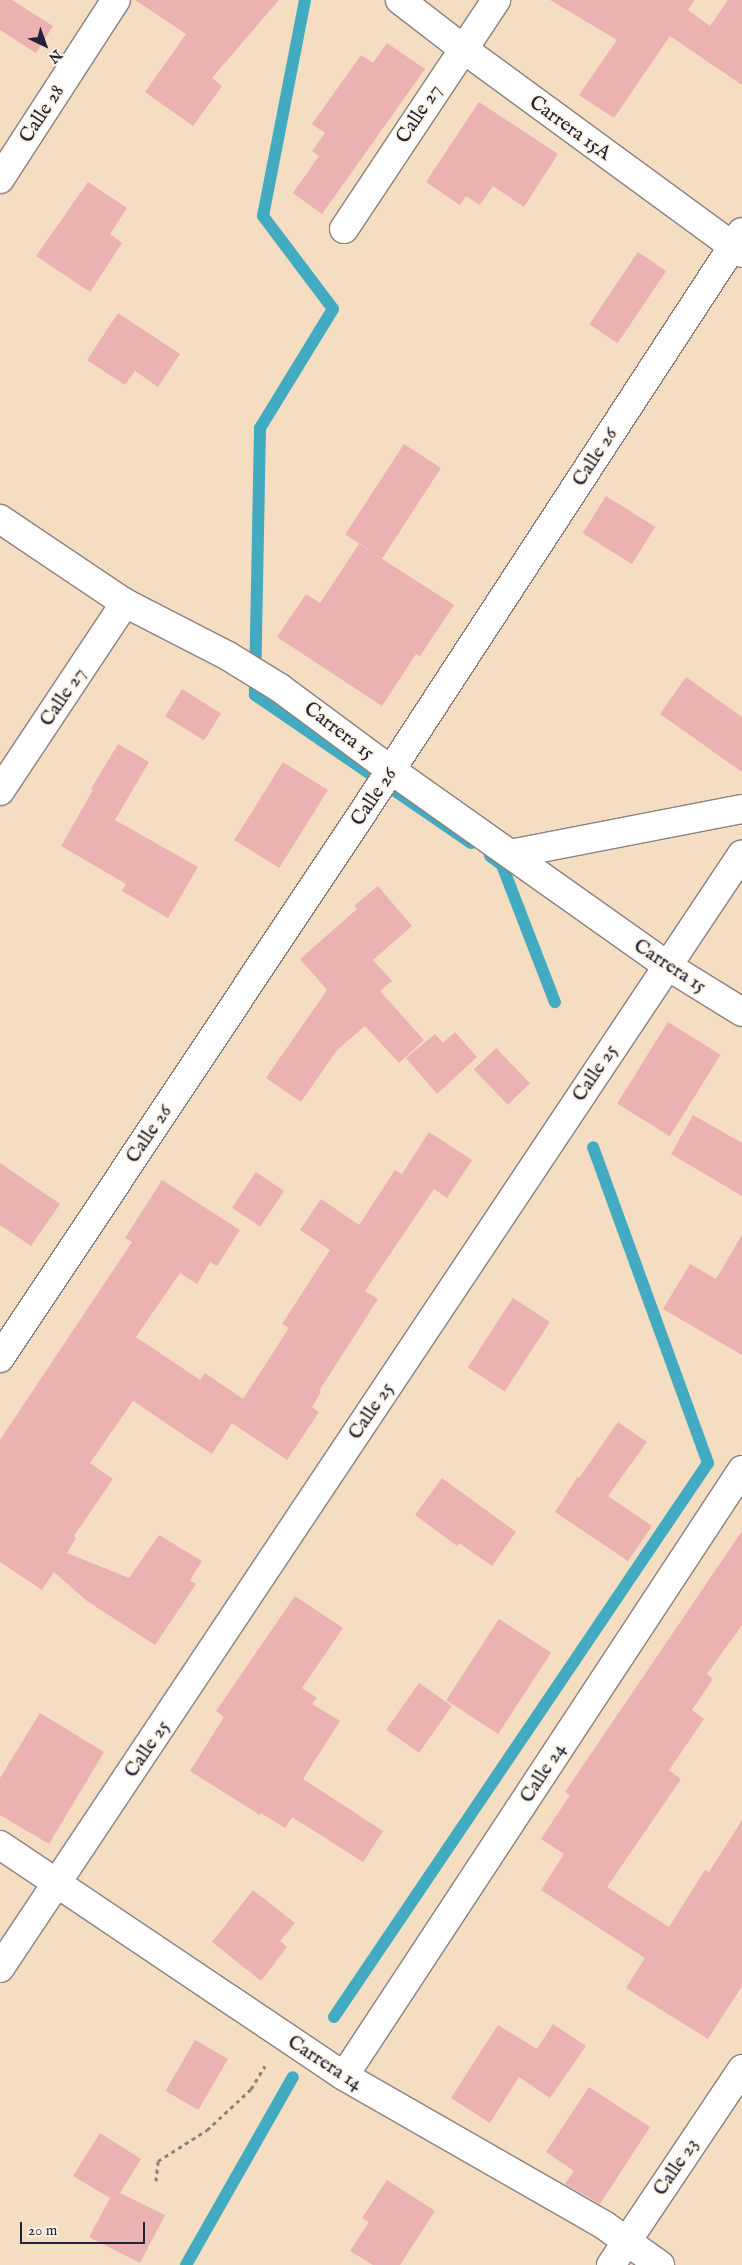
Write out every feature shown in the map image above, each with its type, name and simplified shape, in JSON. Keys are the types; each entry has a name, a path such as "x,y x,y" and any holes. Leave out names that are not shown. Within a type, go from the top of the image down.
{"street":[{"name":"Calle 28","path":"0,179 116,0"},
{"name":"Carrera 15A","path":"400,0 462,48 739,244"},
{"name":"Calle 27","path":"344,229 462,48 496,0"},
{"name":"Calle 26","path":"0,1358 739,244"},
{"name":"Carrera 15","path":"0,519 125,603 228,656 280,688 391,770 666,965 742,1012"},
{"name":"Calle 27","path":"0,791 125,603"},
{"path":"510,854 742,808"},
{"name":"Calle 25","path":"0,1968 57,1885 666,965 742,854"},
{"name":"Calle 24","path":"344,2076 742,1470"},
{"name":"Carrera 14","path":"0,1845 344,2076 604,2226 660,2265"},
{"name":"Calle 23","path":"611,2265 742,2069"}],"path":[{"path":"156,2181 158,2161 207,2130 251,2089 284,2036"}],"building":[{"path":"0,0 12,0 53,26 36,53 0,30"},
{"path":"135,0 279,0 212,78 222,86 193,126 145,92 186,34"},
{"path":"550,0 695,0 688,10 710,26 728,0 742,0 742,85 670,36 614,118 579,95 617,40"},
{"path":"387,43 425,69 322,214 293,193 319,156 312,151 325,133 312,124 361,55 373,63"},
{"path":"479,102 558,154 524,207 493,186 480,205 466,196 460,205 426,182"},
{"path":"88,182 127,208 110,234 122,243 90,292 36,256"},
{"path":"638,252 666,271 618,343 589,324"},
{"path":"118,313 180,354 158,387 135,371 125,385 87,360"},
{"path":"404,444 441,468 382,559 345,535"},
{"path":"606,496 655,527 632,564 583,533"},
{"path":"359,544 454,605 420,656 416,654 382,706 277,637 306,594 320,603"},
{"path":"686,677 742,717 742,772 660,714"},
{"path":"182,689 221,713 204,741 165,716"},
{"path":"118,744 149,762 115,820 198,867 168,918 122,891 126,884 61,846 93,790 91,789"},
{"path":"283,762 328,790 279,868 234,840"},
{"path":"378,886 412,926 373,960 392,981 380,991 424,1040 399,1063 365,1026 337,1050 301,1102 266,1078 327,990 300,959 357,909 354,906"},
{"path":"668,1022 721,1055 670,1136 617,1103"},
{"path":"455,1032 477,1057 437,1094 406,1058 435,1034 443,1043"},
{"path":"496,1048 530,1083 508,1105 474,1070"},
{"path":"693,1115 742,1143 742,1196 671,1154"},
{"path":"429,1132 472,1160 447,1198 434,1189 365,1291 378,1299 319,1391 321,1392 312,1407 319,1412 287,1460 232,1423 212,1454 133,1401 90,1463 113,1479 74,1536 76,1538 67,1553 129,1578 159,1535 202,1561 190,1580 196,1584 155,1645 87,1601 54,1572 42,1590 0,1562 0,1440 132,1242 125,1238 162,1180 240,1230 217,1266 210,1262 197,1284 180,1273 136,1337 200,1380 205,1373 243,1399 289,1328 282,1324 330,1250 300,1230 321,1199 359,1225 395,1170 402,1174"},
{"path":"0,1163 60,1204 31,1246 0,1225"},
{"path":"256,1172 284,1191 260,1227 232,1208"},
{"path":"742,1235 742,1355 663,1309 690,1264 716,1279"},
{"path":"513,1298 550,1322 505,1392 468,1368"},
{"path":"618,1422 647,1442 608,1496 652,1526 628,1561 555,1512 578,1476 579,1478"},
{"path":"442,1478 516,1532 492,1566 459,1543 457,1546 415,1515"},
{"path":"742,1531 742,1625 707,1674 713,1679 692,1710 704,1719 669,1770 681,1779 607,1887 669,1927 705,1870 709,1872 742,1820 742,1986 708,2039 626,1988 645,1958 541,1890 564,1854 541,1839 570,1795 565,1792"},
{"path":"295,1596 343,1628 302,1688 317,1698 312,1704 340,1721 303,1779 383,1831 363,1862 292,1817 285,1828 261,1813 260,1815 190,1771 224,1717 216,1711"},
{"path":"499,1619 551,1653 498,1734 446,1700"},
{"path":"419,1683 452,1706 419,1753 386,1730"},
{"path":"40,1713 104,1752 49,1844 0,1815 0,1778"},
{"path":"253,1890 295,1923 280,1941 287,1947 261,1981 212,1942"},
{"path":"553,2024 586,2046 550,2098 519,2077 490,2123 451,2098 498,2025 537,2049"},
{"path":"195,2040 228,2059 198,2110 166,2091"},
{"path":"589,2087 650,2127 600,2204 565,2184 574,2171 546,2152"},
{"path":"100,2133 141,2159 120,2193 165,2215 140,2263 89,2237 110,2198 73,2176"},
{"path":"387,2180 435,2211 400,2265 373,2265 350,2251 369,2222 362,2218"}],"waterway":[{"path":"305,0 263,216 333,309 260,428 255,695 471,843"},
{"path":"490,856 502,865 555,1002"},
{"path":"334,2017 708,1463 593,1147"},
{"path":"186,2265 293,2077"}]}
